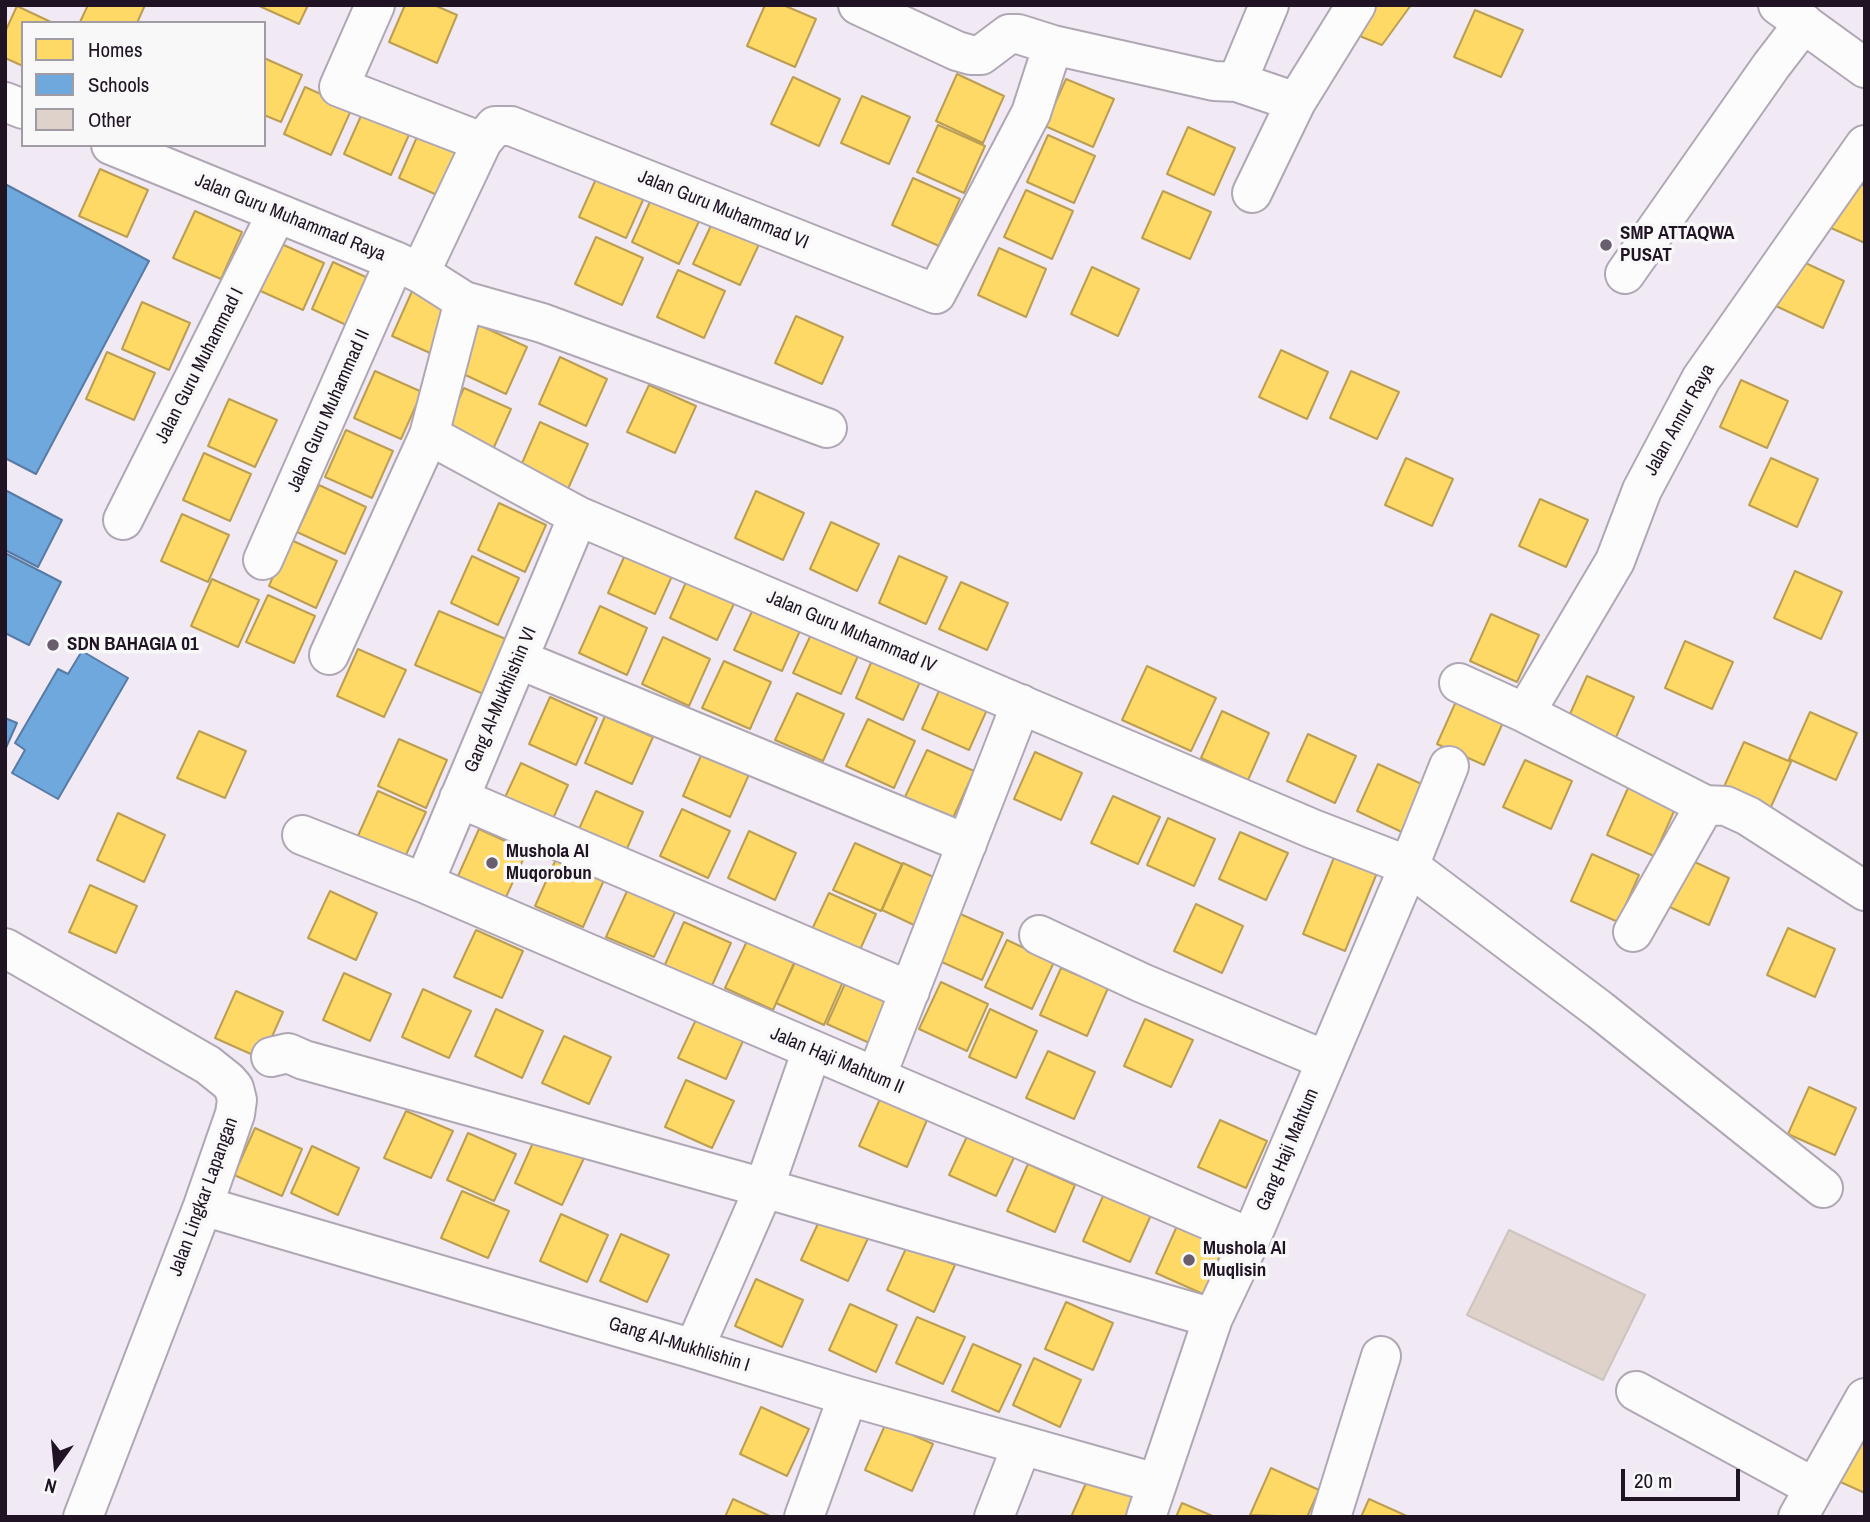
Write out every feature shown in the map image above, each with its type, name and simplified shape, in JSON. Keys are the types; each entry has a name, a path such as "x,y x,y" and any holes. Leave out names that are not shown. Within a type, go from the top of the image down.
{"street":[{"name":"Jalan Guru Muhammad VI","path":"375,5 340,87 496,134 936,294 1031,113 1053,45"},
{"path":"858,5 971,55 981,55 1014,20"},
{"path":"1237,82 1269,5"},
{"path":"1252,193 1296,102 1356,5"},
{"path":"1625,274 1771,66 1791,14 1865,68"},
{"path":"1014,20 1018,34 1053,45 1214,81 1237,82 1296,102"},
{"name":"Jalan Guru Muhammad II","path":"263,560 408,267 496,134"},
{"name":"Jalan Annur Raya","path":"1525,713 1615,561 1642,490 1701,379 1865,145"},
{"name":"Jalan Guru Muhammad Raya","path":"116,147 408,267 464,301 542,323 827,428"},
{"name":"Jalan Guru Muhammad I","path":"123,520 277,213"},
{"path":"329,654 429,435 464,301"},
{"name":"Jalan Guru Muhammad IV","path":"429,435 578,516 1313,829 1409,866 1601,1010 1823,1188"},
{"name":"Gang Al-Mukhlishin VI","path":"424,884 578,516"},
{"path":"519,659 967,844"},
{"path":"1459,683 1525,713 1705,806 1726,806 1748,816 1865,891"},
{"path":"876,1077 1021,704"},
{"name":"Gang Haji Mahtum","path":"1151,1500 1213,1318 1251,1238 1449,766"},
{"path":"459,798 910,991"},
{"path":"1633,932 1705,806"},
{"name":"Jalan Haji Mahtum II","path":"302,835 424,884 1251,1238"},
{"path":"1039,936 1325,1060"},
{"name":"Jalan Lingkar Lapangan","path":"5,948 208,1065 234,1087 237,1100 235,1114 203,1206 83,1517"},
{"path":"694,1349 764,1188 812,1050"},
{"path":"271,1057 288,1054 1213,1318"},
{"name":"Gang AI-Mukhlishin I","path":"203,1206 1022,1445 1151,1500"},
{"path":"1331,1517 1381,1356"},
{"path":"1636,1391 1805,1502 1865,1398"},
{"path":"804,1517 848,1396"},
{"path":"994,1517 1022,1445"}],"building: Homes":[{"path":"88,5 145,5 138,21 80,21"},
{"path":"257,5 308,5 299,24"},
{"path":"405,5 434,5 457,15 437,63 389,42"},
{"path":"765,5 783,5 816,19 795,67 747,46"},
{"path":"1368,5 1411,5 1382,45 1362,37 1353,26"},
{"path":"17,6 49,21 21,21 21,65 5,58 5,32"},
{"path":"1475,10 1523,30 1501,77 1454,57"},
{"path":"266,59 302,75 281,122 266,116"},
{"path":"957,74 1004,96 983,143 936,121"},
{"path":"793,77 840,99 819,146 771,124"},
{"path":"1066,79 1114,99 1093,147 1045,126"},
{"path":"305,87 352,108 331,155 284,134"},
{"path":"862,96 910,117 889,164 841,143"},
{"path":"365,107 412,128 391,175 344,154"},
{"path":"938,125 985,146 964,193 917,172"},
{"path":"1188,127 1235,148 1214,195 1167,174"},
{"path":"420,130 467,152 446,199 399,178"},
{"path":"1048,135 1095,156 1074,203 1027,182"},
{"path":"100,169 148,190 127,237 79,216"},
{"path":"600,170 647,191 626,238 579,217"},
{"path":"913,178 960,199 939,246 892,225"},
{"path":"1852,181 1865,186 1865,243 1831,228"},
{"path":"1026,190 1073,211 1052,259 1004,237"},
{"path":"1163,191 1211,212 1190,259 1142,238"},
{"path":"653,195 701,217 679,264 632,242"},
{"path":"195,211 242,232 221,279 173,258"},
{"path":"715,217 762,238 740,285 693,264"},
{"path":"596,237 643,258 622,305 575,284"},
{"path":"277,242 324,263 303,310 256,289"},
{"path":"999,248 1046,269 1026,317 978,295"},
{"path":"1797,259 1844,281 1823,328 1776,306"},
{"path":"333,262 381,284 359,331 312,309"},
{"path":"1092,267 1139,289 1118,336 1071,314"},
{"path":"678,270 725,291 704,338 657,317"},
{"path":"413,289 460,310 439,357 392,336"},
{"path":"142,302 190,323 169,370 122,349"},
{"path":"796,316 843,337 822,384 775,363"},
{"path":"479,325 527,347 506,394 459,372"},
{"path":"1281,350 1328,372 1307,419 1259,397"},
{"path":"107,352 155,373 134,420 86,399"},
{"path":"560,357 607,379 586,426 539,404"},
{"path":"375,371 422,392 401,439 354,418"},
{"path":"1351,371 1399,392 1377,439 1330,418"},
{"path":"1741,380 1788,401 1767,448 1720,427"},
{"path":"649,385 696,406 675,453 627,432"},
{"path":"464,388 511,409 490,456 442,435"},
{"path":"229,399 277,420 255,467 208,446"},
{"path":"540,422 588,444 567,491 519,470"},
{"path":"346,430 393,451 372,498 325,477"},
{"path":"204,453 251,474 230,521 183,500"},
{"path":"1406,458 1453,479 1432,526 1385,505"},
{"path":"1771,458 1818,479 1797,527 1749,505"},
{"path":"319,485 366,507 345,554 297,532"},
{"path":"756,491 804,513 783,560 735,538"},
{"path":"1540,499 1588,520 1566,567 1519,546"},
{"path":"499,503 546,525 525,572 478,550"},
{"path":"182,514 229,535 208,582 161,561"},
{"path":"831,522 879,544 857,591 810,569"},
{"path":"289,539 337,561 316,608 269,586"},
{"path":"629,546 676,567 655,614 608,593"},
{"path":"472,556 519,578 498,625 451,603"},
{"path":"899,556 947,577 926,624 879,603"},
{"path":"691,571 739,593 717,640 670,618"},
{"path":"1795,571 1842,592 1821,639 1774,618"},
{"path":"212,579 259,600 238,647 191,626"},
{"path":"961,582 1008,603 987,650 939,629"},
{"path":"268,595 315,616 294,663 246,642"},
{"path":"756,603 803,624 782,671 734,650"},
{"path":"600,606 647,628 627,675 579,653"},
{"path":"439,611 508,640 486,695 415,665"},
{"path":"1491,614 1539,635 1517,682 1470,661"},
{"path":"815,626 862,647 841,694 793,673"},
{"path":"663,637 710,659 689,706 642,684"},
{"path":"1685,641 1733,662 1712,709 1665,688"},
{"path":"358,649 406,670 384,717 337,696"},
{"path":"876,651 924,673 903,720 856,698"},
{"path":"724,661 771,682 750,729 702,708"},
{"path":"1147,666 1216,698 1191,751 1122,720"},
{"path":"1587,676 1634,697 1613,744 1566,723"},
{"path":"943,682 990,703 969,750 922,729"},
{"path":"797,693 844,714 823,761 775,740"},
{"path":"550,697 597,718 576,765 529,744"},
{"path":"1458,697 1505,718 1484,765 1437,744"},
{"path":"1222,711 1269,733 1248,780 1201,758"},
{"path":"1810,712 1857,733 1836,780 1789,759"},
{"path":"605,716 653,737 632,784 585,763"},
{"path":"868,719 915,741 894,788 846,766"},
{"path":"199,731 246,751 225,798 177,778"},
{"path":"1308,734 1356,756 1335,803 1287,781"},
{"path":"399,739 447,760 426,808 378,786"},
{"path":"1744,742 1791,762 1770,809 1723,789"},
{"path":"704,749 751,770 730,817 683,796"},
{"path":"927,750 974,771 953,818 905,797"},
{"path":"1035,752 1082,773 1061,820 1014,799"},
{"path":"1525,760 1572,781 1551,829 1503,807"},
{"path":"521,763 568,785 547,832 499,810"},
{"path":"1378,764 1426,786 1404,833 1357,811"},
{"path":"1628,788 1675,809 1654,856 1607,835"},
{"path":"378,791 426,812 404,859 357,838"},
{"path":"596,791 643,812 622,860 575,838"},
{"path":"1113,796 1160,817 1138,864 1091,843"},
{"path":"682,809 730,831 708,878 660,856"},
{"path":"118,813 165,835 144,882 97,860"},
{"path":"1168,818 1215,839 1194,886 1147,865"},
{"path":"479,829 527,851 506,897 458,876"},
{"path":"749,831 796,853 775,900 728,878"},
{"path":"1240,832 1288,853 1266,900 1219,879"},
{"path":"855,843 902,864 881,911 833,890"},
{"path":"1592,854 1639,875 1618,922 1571,901"},
{"path":"1335,855 1377,873 1345,951 1303,934"},
{"path":"1682,856 1729,878 1709,925 1661,903"},
{"path":"556,859 604,880 583,927 535,906"},
{"path":"903,863 951,885 929,932 882,910"},
{"path":"90,885 137,906 116,953 69,932"},
{"path":"628,889 676,910 654,957 606,937"},
{"path":"330,891 377,913 356,960 308,938"},
{"path":"829,893 876,914 855,961 807,940"},
{"path":"1196,904 1243,926 1222,973 1174,951"},
{"path":"956,912 1003,933 982,980 935,959"},
{"path":"684,922 731,943 710,990 663,969"},
{"path":"1788,928 1835,949 1815,997 1767,975"},
{"path":"476,930 523,951 502,998 454,977"},
{"path":"1007,940 1054,962 1032,1009 985,987"},
{"path":"747,941 794,963 773,1010 725,988"},
{"path":"798,956 845,977 824,1025 776,1003"},
{"path":"1061,968 1108,988 1087,1036 1040,1015"},
{"path":"344,973 391,994 370,1041 323,1020"},
{"path":"848,977 895,998 874,1045 827,1024"},
{"path":"941,982 988,1004 967,1051 919,1029"},
{"path":"423,989 471,1011 449,1058 402,1037"},
{"path":"236,991 283,1012 262,1059 215,1038"},
{"path":"496,1009 543,1031 522,1078 475,1056"},
{"path":"990,1009 1037,1031 1016,1078 969,1057"},
{"path":"700,1011 747,1032 726,1079 678,1058"},
{"path":"1145,1019 1193,1040 1171,1087 1124,1066"},
{"path":"564,1036 611,1057 589,1104 542,1083"},
{"path":"1048,1051 1095,1072 1074,1119 1026,1098"},
{"path":"686,1080 734,1101 712,1148 665,1127"},
{"path":"1809,1087 1856,1108 1835,1155 1788,1134"},
{"path":"880,1099 927,1120 907,1167 859,1146"},
{"path":"406,1111 453,1131 431,1178 384,1158"},
{"path":"1220,1120 1267,1141 1246,1188 1198,1167"},
{"path":"255,1128 302,1149 282,1196 234,1175"},
{"path":"971,1128 1018,1149 996,1196 949,1175"},
{"path":"468,1133 516,1154 494,1201 447,1180"},
{"path":"536,1136 584,1158 562,1205 515,1183"},
{"path":"312,1146 359,1168 338,1215 291,1193"},
{"path":"1028,1164 1075,1185 1055,1232 1007,1211"},
{"path":"462,1191 509,1211 488,1258 441,1238"},
{"path":"1104,1194 1151,1215 1130,1262 1083,1241"},
{"path":"823,1213 870,1234 848,1281 801,1260"},
{"path":"561,1214 608,1235 587,1282 540,1261"},
{"path":"1177,1226 1224,1247 1203,1294 1156,1273"},
{"path":"621,1234 669,1255 647,1302 600,1281"},
{"path":"908,1244 955,1265 934,1312 887,1290"},
{"path":"756,1279 803,1300 782,1347 735,1326"},
{"path":"1066,1302 1113,1323 1093,1370 1045,1349"},
{"path":"850,1304 897,1325 876,1372 829,1350"},
{"path":"917,1317 965,1337 943,1384 896,1363"},
{"path":"973,1344 1021,1365 999,1412 952,1391"},
{"path":"1034,1358 1081,1380 1060,1427 1013,1405"},
{"path":"761,1407 809,1429 787,1476 740,1454"},
{"path":"886,1423 933,1444 912,1491 865,1470"},
{"path":"1865,1437 1865,1493 1836,1480"},
{"path":"1271,1468 1319,1490 1307,1517 1250,1515"},
{"path":"1090,1474 1138,1495 1128,1517 1071,1517"},
{"path":"733,1499 772,1517 725,1517"},
{"path":"1369,1499 1409,1517 1361,1517"},
{"path":"1182,1503 1215,1517 1176,1517"}],"building: Schools":[{"path":"5,184 149,261 36,474 5,458"},
{"path":"5,490 62,520 38,567 5,550"},
{"path":"5,553 61,582 29,645 5,633"},
{"path":"82,651 128,678 58,799 12,773 25,750 15,743 58,669 68,674"},
{"path":"5,718 17,723 5,750"}],"building: Other":[{"path":"1509,1230 1645,1295 1603,1380 1467,1315"}],"place":[{"name":"SMP ATTAQWA PUSAT","path":"1606,245"},
{"name":"SDN BAHAGIA 01","path":"53,645"},
{"name":"Mushola Al Muqorobun","path":"492,863"},
{"name":"Mushola Al Muqlisin","path":"1189,1260"}]}
